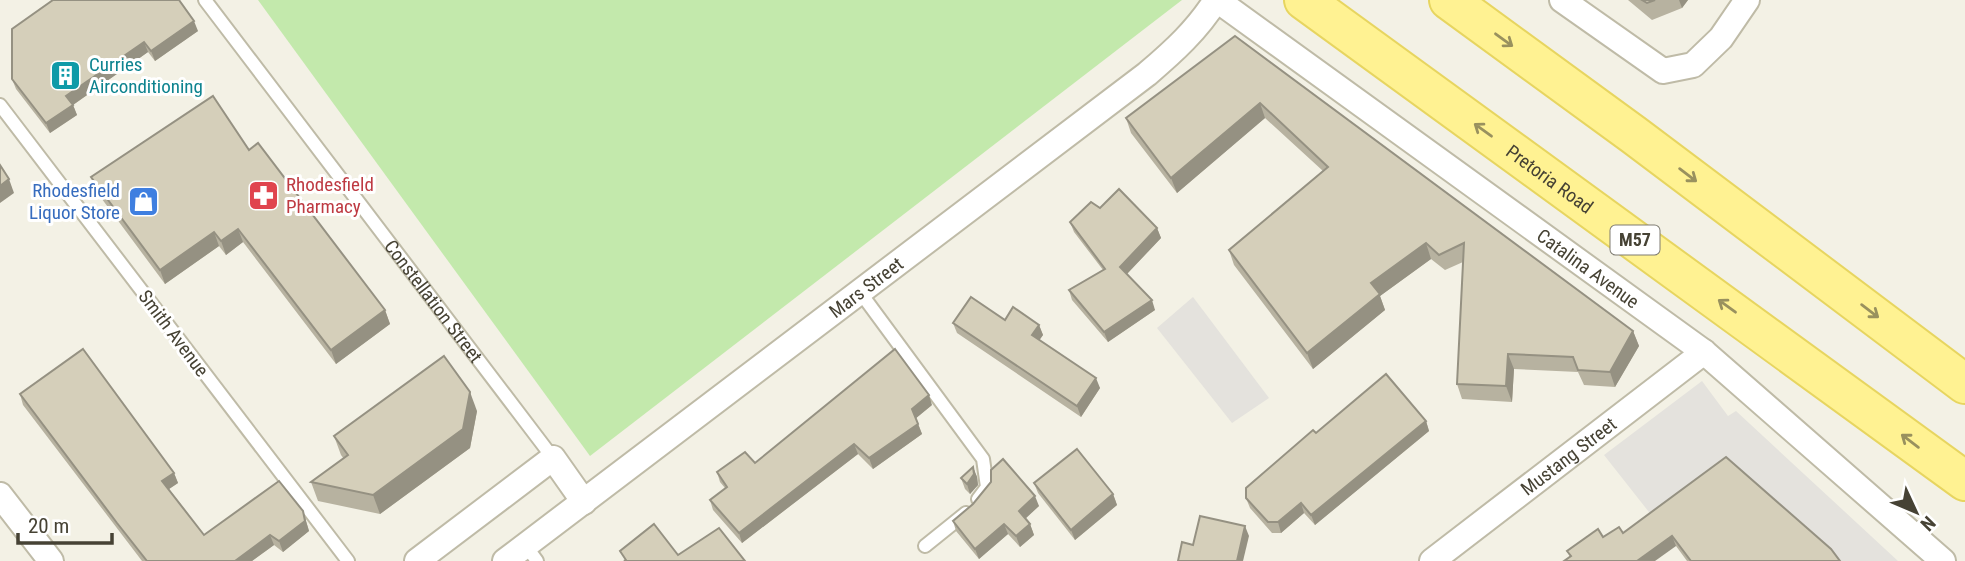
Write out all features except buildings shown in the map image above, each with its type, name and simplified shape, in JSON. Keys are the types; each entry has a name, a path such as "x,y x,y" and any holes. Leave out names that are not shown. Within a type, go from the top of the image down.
{"main road":[{"name":"Pretoria Road","path":"1304,0 1965,481"},
{"path":"1449,0 1634,135 1965,384"}],"street":[{"name":"Mars Street","path":"505,561 531,553 584,502 1147,74 1180,46 1217,0"},
{"name":"Catalina Avenue","path":"1217,0 1704,352 1943,561"},
{"path":"1562,0 1663,71 1693,65 1721,38 1747,0"},
{"name":"Mustang Street","path":"1432,561 1704,352"},
{"name":"Constellation Street","path":"553,458 584,502"},
{"path":"417,561 553,458"},
{"path":"0,495 51,561"}],"lane":[{"name":"Constellation Street","path":"205,0 553,458"},
{"name":"Smith Avenue","path":"0,105 348,561"},
{"path":"860,292 983,459 987,487 970,509 925,546"}],"green space":[{"path":"258,0 1182,0 590,456"}],"shaded area":[{"path":"1193,297 1269,398 1232,423 1157,328"},
{"path":"1702,381 1728,416 1736,411 1898,561 1836,561 1656,521 1604,455"}],"place":[{"name":"Curries Airconditioning","path":"66,75"},
{"name":"Rhodesfield Pharmacy","path":"263,195"},
{"name":"Rhodesfield Liquor Store","path":"143,201"}]}
